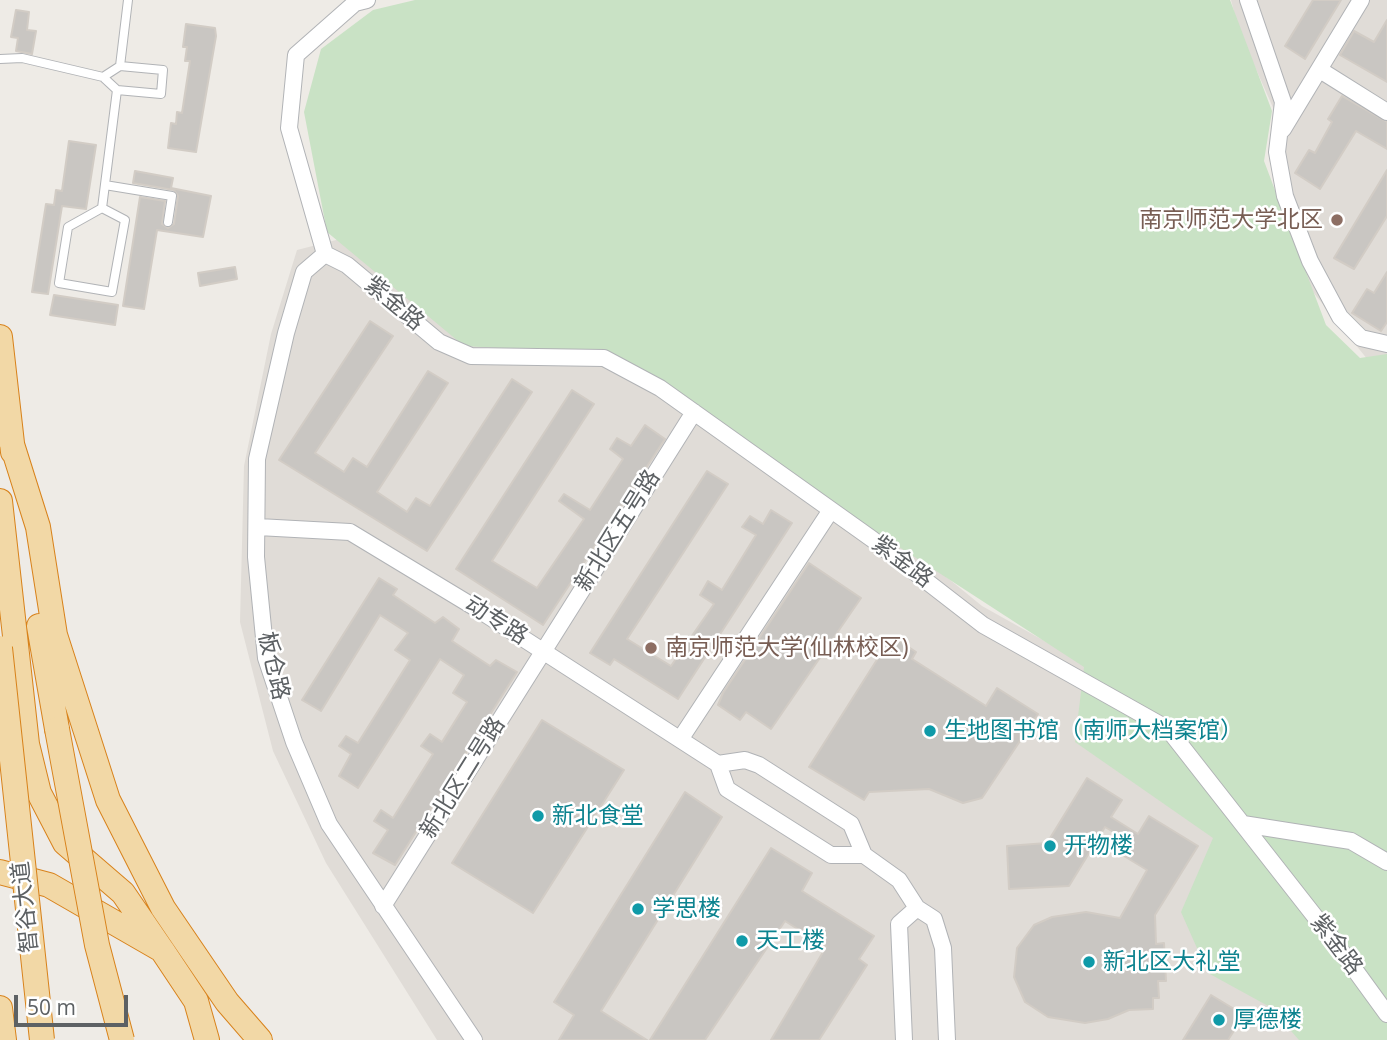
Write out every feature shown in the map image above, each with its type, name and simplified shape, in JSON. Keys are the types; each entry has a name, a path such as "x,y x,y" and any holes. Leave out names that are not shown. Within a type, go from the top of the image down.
{"highway":[{"path":"0,337 10,438 32,587 97,945 122,1040"},
{"path":"10,438 38,527 55,635 108,800 163,908 227,1002 260,1040"},
{"path":"0,501 27,744 39,793 65,843 122,893 162,950 196,1001 206,1040"},
{"name":"智谷大道","path":"0,648 42,1040"},
{"path":"0,872 49,885 162,950"},
{"path":"0,1008 4,1040"}],"street":[{"path":"325,254 289,128 296,55 355,3 367,0"},
{"path":"1248,0 1283,102 1277,152 1286,196 1310,261 1340,317 1361,338 1387,344"},
{"path":"1279,137 1362,0"},
{"path":"1320,70 1387,112"},
{"name":"紫金路","path":"325,254 347,265 439,342 471,356 604,358 660,388 831,510 983,625 1168,729 1387,1014"},
{"name":"板仓路","path":"325,254 304,272 286,333 257,459 256,557 266,658 290,730 329,824 474,1040"},
{"name":"新北区五号路","path":"543,650 694,412"},
{"path":"681,738 831,510"},
{"name":"动专路","path":"258,527 350,532 543,650 718,764"},
{"name":"新北区二号路","path":"383,906 543,650"},
{"path":"864,855 831,855 727,789 718,764 745,760 759,765 851,824 864,855 899,880 917,908 934,919 943,948 947,1040"},
{"path":"1243,824 1350,841 1387,862"},
{"path":"904,1040 899,923 917,908"}],"lane":[{"path":"120,66 128,0"},
{"path":"0,59 22,58 103,77 117,90 161,94 163,71 120,66 103,77"},
{"path":"102,208 117,90"},
{"path":"105,185 172,196 168,222"},
{"path":"102,208 125,220 112,292 59,283 68,228 102,208"}],"shaded area":[{"name":"南京师范大学北区","path":"1231,0 1387,0 1387,355 1368,360 1304,281 1269,159 1275,112 1239,31"},
{"name":"南京师范大学(仙林校区)","path":"344,238 611,336 813,468 982,606 1184,719 1387,1040 437,1040 326,863 273,751 240,622 244,466 271,334 297,250"}],"green space":[{"path":"415,0 1230,0 1272,111 1264,161 1326,325 1360,358 1387,354 1387,1040 1299,1040 1270,1007 1208,973 1181,912 1213,838 1075,742 1084,667 602,354 464,346 327,232 304,112 321,49 373,10"}],"building":[{"path":"1313,0 1341,0 1305,59 1285,46"},
{"path":"16,10 29,12 27,30 36,31 32,54 16,51 18,38 11,37"},
{"path":"1387,20 1387,82 1340,55 1354,31 1374,42"},
{"path":"186,24 215,28 216,36 196,152 168,148 171,123 176,124 177,112 182,113 190,61 185,61 187,47 183,47"},
{"path":"1342,96 1387,122 1387,149 1356,131 1320,189 1295,173 1309,150 1315,153 1332,122 1328,119"},
{"path":"69,141 96,145 86,209 62,206 48,294 32,292 46,204 54,205 56,190 62,191"},
{"path":"1387,170 1387,216 1354,269 1334,258"},
{"path":"135,171 173,178 171,188 211,196 203,237 157,230 144,309 123,306 140,197 165,201 162,224 168,228 174,224 178,196 174,190 133,183"},
{"path":"235,267 237,279 200,286 198,273"},
{"path":"1387,272 1387,322 1381,331 1352,313 1367,289 1374,293"},
{"path":"54,295 118,305 115,325 50,315"},
{"path":"370,321 393,336 315,453 344,472 353,458 367,467 428,371 448,383 377,492 407,512 416,498 430,506 512,379 532,392 427,551 279,460"},
{"path":"572,390 594,404 492,561 537,588 584,519 559,501 564,494 590,510 623,459 610,449 617,438 631,446 645,425 665,439 543,625 456,569"},
{"path":"707,471 728,484 627,639 671,666 714,604 700,595 708,581 722,590 756,535 742,527 750,516 763,524 771,510 792,523 678,699 614,659 610,665 590,653"},
{"path":"809,563 861,598 771,729 746,712 740,720 718,705 723,693"},
{"path":"379,578 397,589 393,595 435,623 443,617 459,629 452,641 490,666 496,660 517,672 395,865 373,853 388,830 374,821 381,810 393,818 433,754 421,746 430,734 442,742 467,702 453,693 464,675 440,659 358,788 339,776 351,754 339,746 346,736 358,743 410,660 395,650 408,633 380,615 321,711 302,700"},
{"name":"生地图书馆（南师大档案馆）","path":"892,636 916,652 912,659 986,706 997,688 1038,714 982,798 963,803 929,789 869,792 864,800 809,767"},
{"name":"新北食堂","path":"542,720 624,770 533,913 452,863"},
{"path":"1087,778 1122,800 1111,817 1138,834 1149,816 1198,846 1155,915 1156,944 1164,943 1166,981 1158,981 1159,998 1153,998 1153,1009 1129,1010 1108,1019 1085,1023 1048,1017 1025,1002 1014,977 1017,948 1034,925 1052,917 1086,912 1120,918 1147,870 1124,856 1132,843 1105,827 1069,886 1009,889 1007,846 1047,843"},
{"name":"学思楼","path":"685,792 722,817 601,1011 647,1040 559,1040 574,1015 554,1002"},
{"name":"天工楼","path":"771,848 812,873 802,891 874,936 859,959 867,965 819,1040 771,1040 826,947 785,921 705,1040 650,1040"},
{"name":"厚德楼","path":"1211,995 1244,1015 1228,1040 1183,1040"}],"place":[{"name":"南京师范大学北区","path":"1337,220"},
{"name":"南京师范大学(仙林校区)","path":"651,648"},
{"name":"生地图书馆（南师大档案馆）","path":"930,731"},
{"name":"新北食堂","path":"538,816"},
{"name":"开物楼","path":"1050,846"},
{"name":"学思楼","path":"638,909"},
{"name":"天工楼","path":"742,941"},
{"name":"新北区大礼堂","path":"1089,962"},
{"name":"厚德楼","path":"1219,1020"}]}
